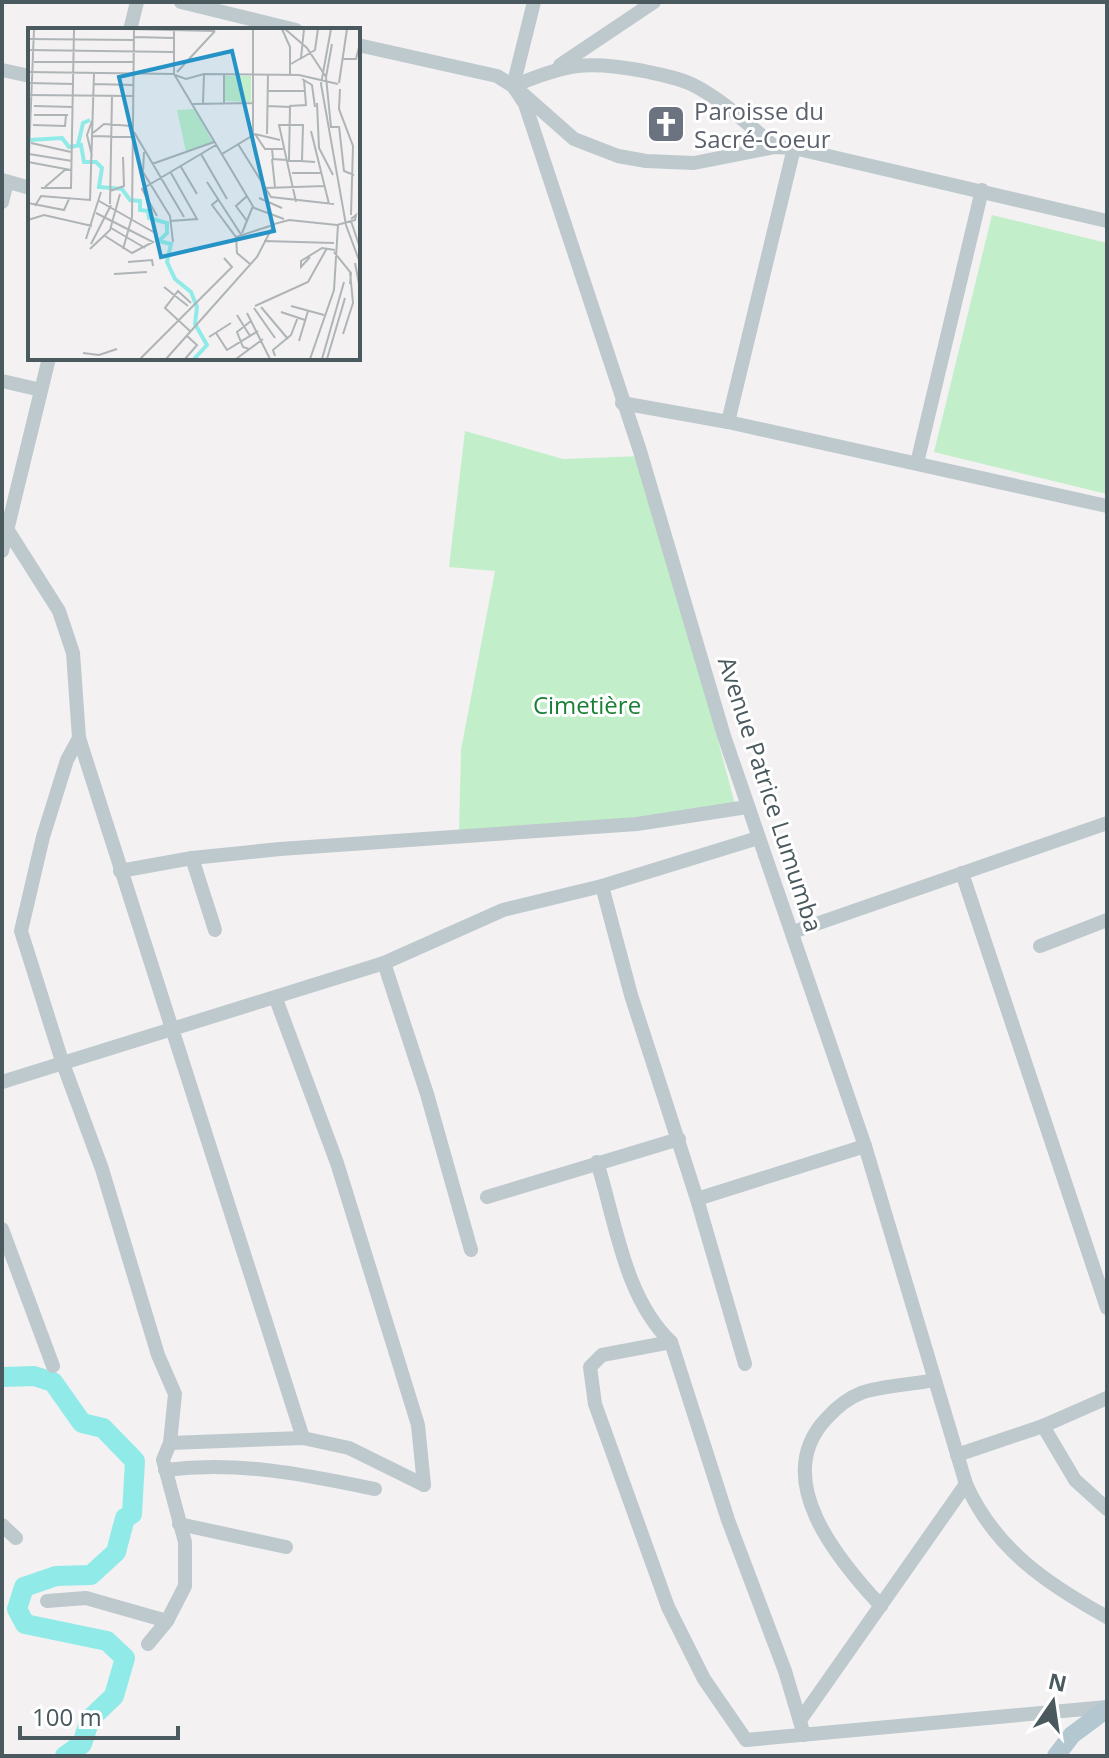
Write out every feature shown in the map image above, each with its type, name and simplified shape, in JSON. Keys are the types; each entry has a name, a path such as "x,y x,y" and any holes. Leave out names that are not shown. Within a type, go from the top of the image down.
{"main road":[{"path":"1056,1756 1072,1735 1107,1708"}],"street":[{"path":"130,28 137,2"},
{"path":"181,2 288,28"},
{"path":"513,86 534,2"},
{"path":"553,70 654,2"},
{"path":"360,45 497,76 574,139 618,156 672,165 775,147 794,148 1107,221"},
{"path":"513,86 553,70 593,62 693,84 775,147"},
{"path":"2,70 28,76"},
{"name":"Avenue Patrice Lumumba","path":"513,86 525,104 640,451 747,807 865,1146 966,1484 988,1524 1027,1567 1057,1589 1107,1617"},
{"path":"728,422 794,148"},
{"path":"2,202 5,181 28,187"},
{"path":"917,463 982,190"},
{"path":"2,551 7,529 9,482 48,360"},
{"path":"2,381 41,390"},
{"path":"622,403 728,422 1107,506"},
{"path":"7,529 59,611 73,653 79,738 303,1438"},
{"path":"79,738 67,760 43,837 21,931 62,1061 102,1169 158,1355 175,1394 170,1443 163,1460 185,1542 185,1586 167,1621 148,1644"},
{"path":"120,871 192,858 280,849 637,824 747,807"},
{"path":"793,932 1107,823"},
{"path":"2,1082 384,963 503,910 602,886 758,838"},
{"path":"192,858 215,930"},
{"path":"962,873 1107,1308"},
{"path":"602,886 631,995 679,1139 745,1364"},
{"path":"1040,946 1107,920"},
{"path":"384,963 427,1094 471,1250"},
{"path":"170,1443 303,1438 349,1448 424,1485 418,1425 337,1163 276,999"},
{"path":"487,1197 679,1139"},
{"path":"697,1199 865,1146"},
{"path":"597,1162 638,1299 652,1324 671,1342 728,1520 801,1719 804,1735"},
{"path":"2,1229 53,1366"},
{"path":"671,1342 602,1355 590,1367 590,1382 595,1404 668,1607 704,1679 746,1740 753,1756"},
{"path":"881,1606 847,1570 805,1490 803,1467 807,1447 818,1428 836,1409 860,1394 934,1380"},
{"path":"957,1455 1043,1426 1107,1398"},
{"path":"1043,1426 1075,1480 1107,1509"},
{"path":"165,1470 203,1465 265,1467 375,1489"},
{"path":"801,1719 966,1484"},
{"path":"179,1524 286,1547"},
{"path":"2,1525 16,1538"},
{"path":"47,1601 86,1598 167,1621"},
{"path":"746,1740 1107,1708"}],"green space":[{"path":"992,215 1107,243 1107,494 934,452"},
{"name":"Cimetière","path":"465,431 563,459 642,456 736,808 459,834 461,750 495,571 449,567"}],"waterway":[{"path":"2,1377 34,1376 53,1382 82,1423 103,1428 135,1461 132,1514 125,1518 116,1552 91,1575 56,1576 24,1587 17,1609 25,1624 107,1641 125,1658 114,1696 90,1719 82,1744 65,1756"}],"place":[{"name":"Paroisse du Sacré-Coeur","path":"666,124"}]}
